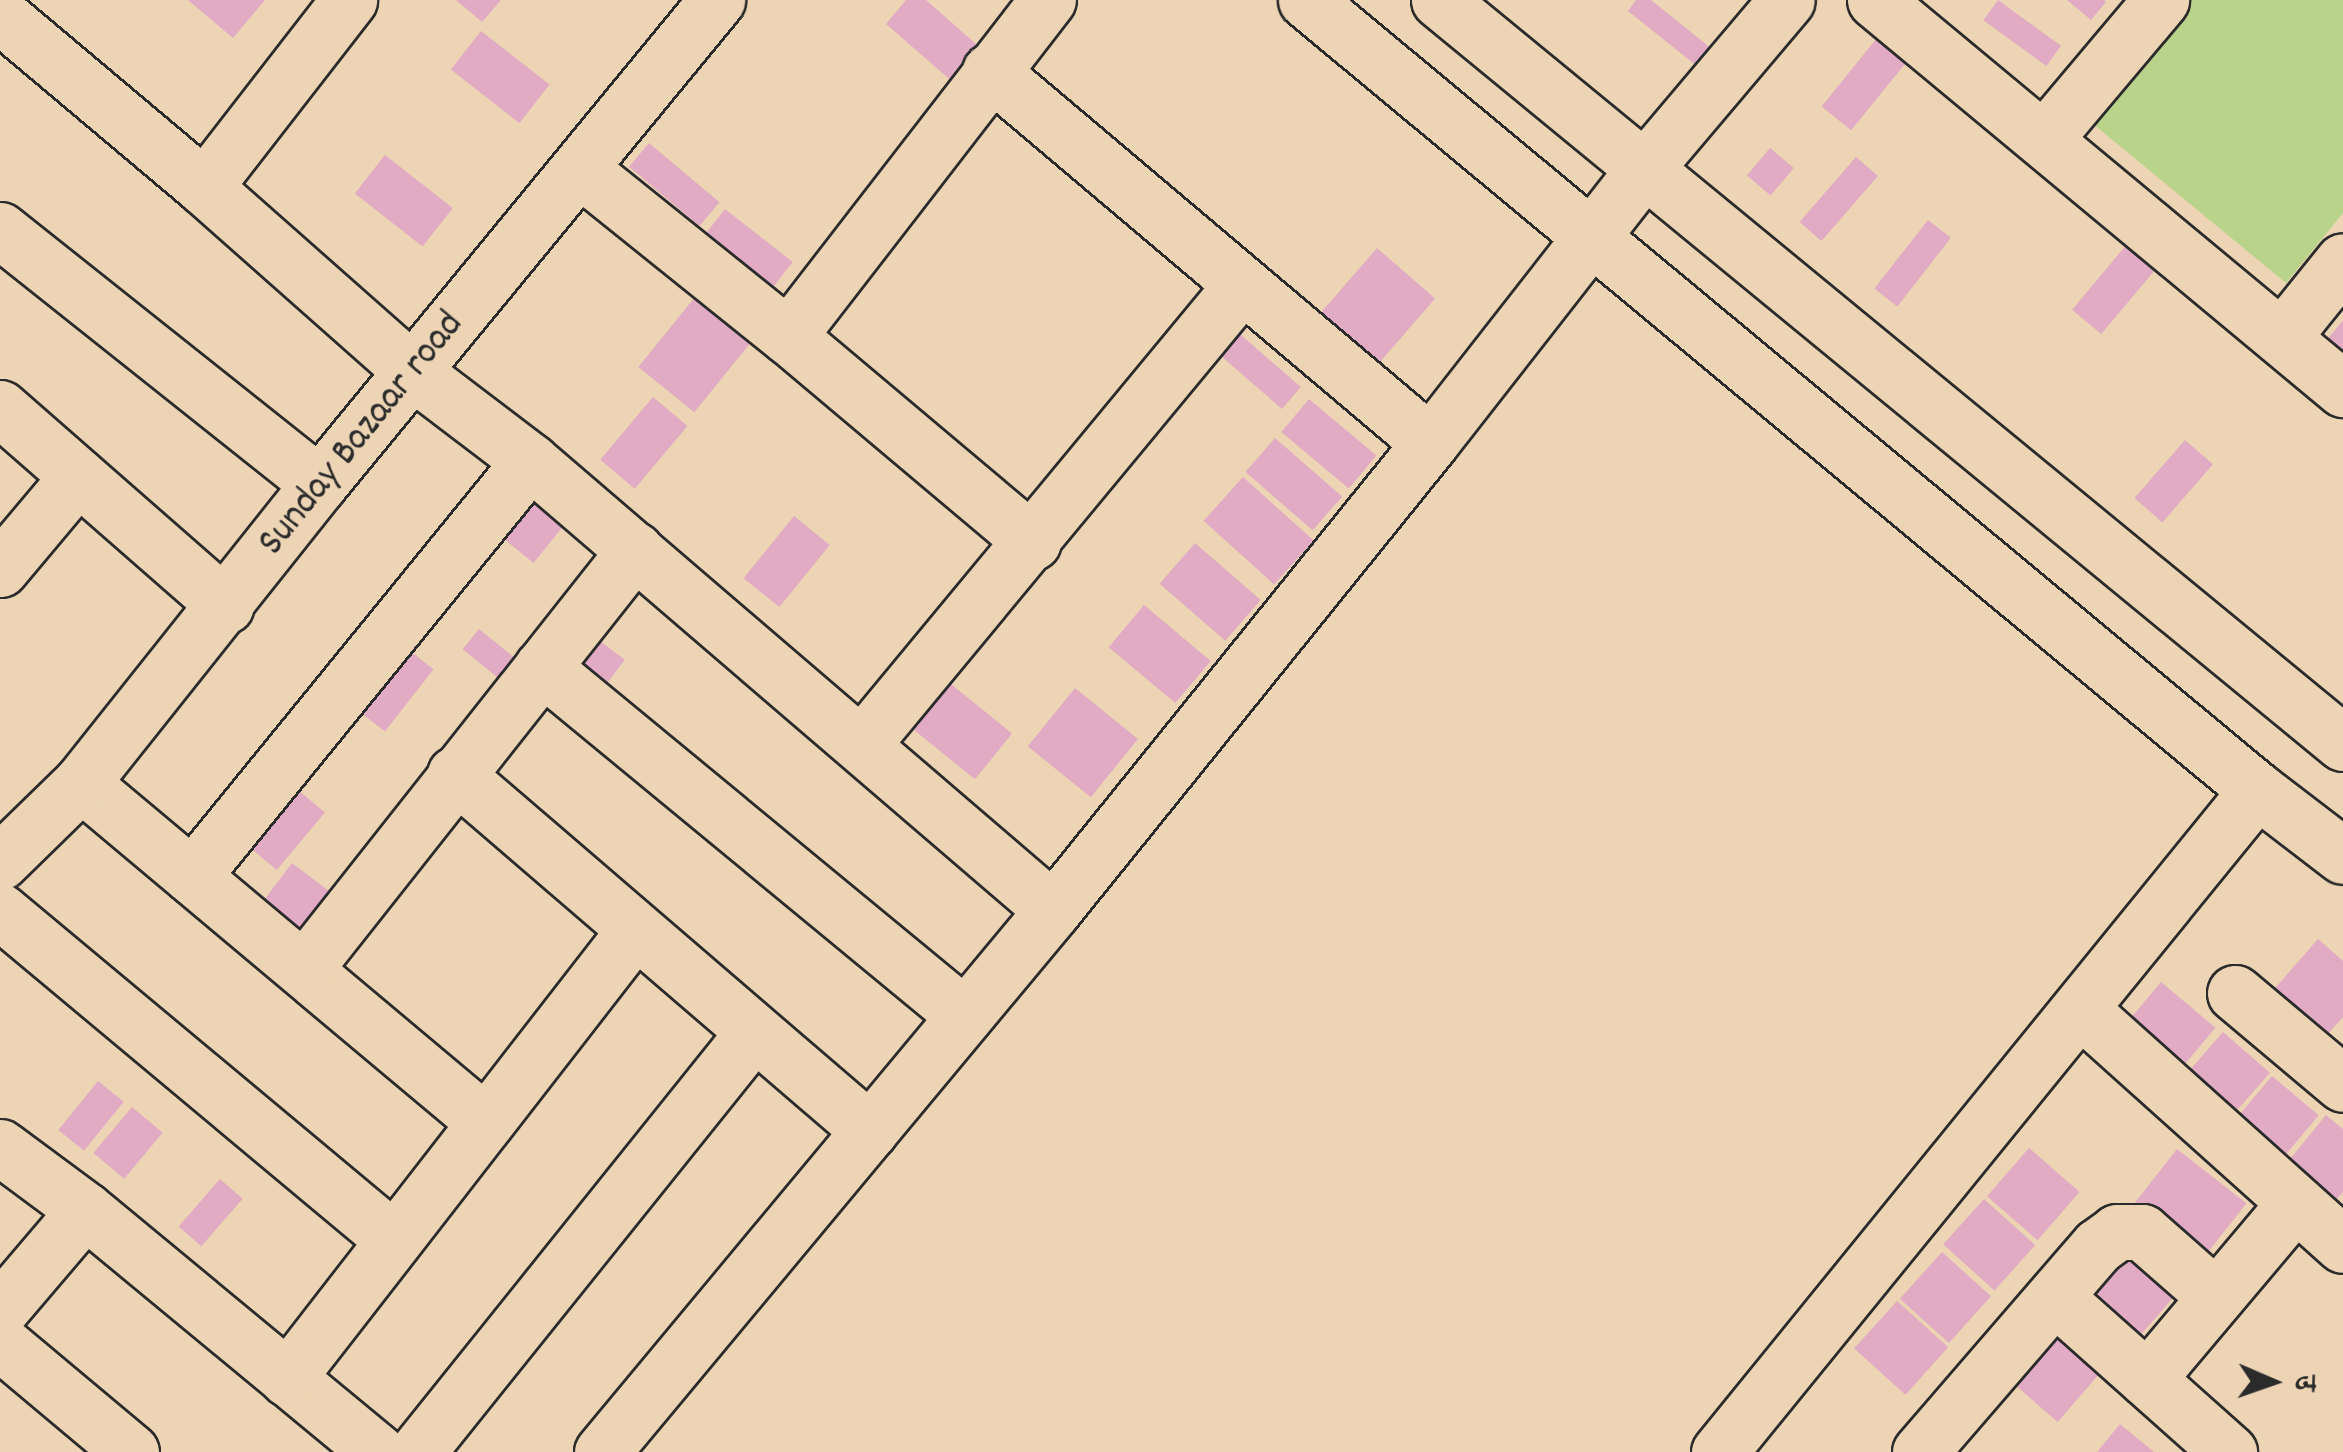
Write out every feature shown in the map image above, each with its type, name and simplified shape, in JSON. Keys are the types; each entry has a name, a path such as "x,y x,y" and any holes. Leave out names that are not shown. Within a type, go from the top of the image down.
{"street":[{"path":"204,187 349,0"},
{"name":"Sunday Bazaar road","path":"0,862 82,783 319,484 717,0"},
{"path":"788,336 1048,0"},
{"path":"1306,0 2257,790 2343,856"},
{"path":"602,1452 1053,910 1430,444 1644,169 1787,0"},
{"path":"1874,0 2343,389"},
{"path":"2044,139 2161,0"},
{"path":"1450,3 1644,169 2343,743"},
{"path":"0,15 204,187 413,372 530,461 636,550 1053,910"},
{"path":"990,71 1430,444"},
{"path":"580,169 788,336 1032,542"},
{"path":"0,230 319,484"},
{"path":"2282,337 2343,261"},
{"path":"862,744 1241,286"},
{"path":"0,408 226,606"},
{"path":"192,876 530,461"},
{"path":"0,569 78,476"},
{"path":"304,969 454,774 636,550"},
{"path":"542,667 964,1016"},
{"path":"454,774 752,1033 870,1130"},
{"path":"82,783 485,1122"},
{"path":"1735,1447 2257,790"},
{"path":"0,911 394,1240"},
{"path":"286,1378 634,930"},
{"path":"2236,992 2343,1084"},
{"path":"2080,1009 2343,1245"},
{"path":"417,1452 752,1033"},
{"path":"0,1147 85,1210 378,1452"},
{"path":"2148,1379 2296,1203"},
{"path":"0,1310 85,1210"},
{"path":"1920,1452 2098,1246 2117,1232 2142,1232 2216,1297"},
{"path":"2056,1298 2229,1452"},
{"path":"0,1342 131,1452"}],"green space":[{"path":"2184,0 2343,0 2343,213 2286,283 2087,119"}],"building":[{"path":"188,0 265,0 233,38"},
{"path":"456,0 501,0 482,22"},
{"path":"906,0 926,0 984,51 955,84 886,24"},
{"path":"1636,0 1651,0 1712,49 1698,67 1628,11"},
{"path":"1998,0 2061,46 2046,66 1983,20"},
{"path":"2067,0 2104,0 2106,2 2091,20"},
{"path":"481,31 550,85 519,123 451,70"},
{"path":"1877,38 1907,62 1851,130 1822,106"},
{"path":"649,143 719,202 700,226 629,167"},
{"path":"1770,148 1794,168 1771,196 1747,176"},
{"path":"385,155 453,208 423,247 355,194"},
{"path":"1856,157 1878,176 1821,241 1800,222"},
{"path":"725,209 793,262 772,288 705,235"},
{"path":"1928,220 1951,238 1897,306 1874,289"},
{"path":"2128,243 2157,267 2101,334 2072,310"},
{"path":"1377,248 1435,299 1375,367 1317,317"},
{"path":"695,297 751,342 694,412 638,367"},
{"path":"2343,320 2343,365 2321,347"},
{"path":"1233,328 1301,387 1282,409 1214,350"},
{"path":"653,397 687,426 635,489 600,460"},
{"path":"1309,399 1376,456 1349,489 1281,432"},
{"path":"1275,438 1342,496 1313,530 1245,472"},
{"path":"2185,440 2213,464 2162,522 2134,498"},
{"path":"1243,477 1314,541 1274,584 1204,521"},
{"path":"521,491 564,526 534,563 491,528"},
{"path":"794,516 830,545 779,607 744,578"},
{"path":"1195,543 1261,600 1225,641 1160,584"},
{"path":"1144,605 1211,661 1175,703 1109,647"},
{"path":"479,629 522,664 505,684 463,649"},
{"path":"391,636 434,669 385,731 342,698"},
{"path":"596,638 625,660 593,701 565,680"},
{"path":"946,680 1012,733 975,779 909,726"},
{"path":"1075,688 1138,739 1091,797 1028,746"},
{"path":"279,774 325,813 277,870 231,831"},
{"path":"292,863 330,892 292,942 254,913"},
{"path":"2318,939 2343,961 2343,1017 2328,1034 2275,988"},
{"path":"2161,982 2215,1028 2170,1081 2116,1036"},
{"path":"2223,1032 2270,1073 2224,1126 2177,1085"},
{"path":"2272,1076 2319,1115 2276,1166 2230,1127"},
{"path":"98,1081 124,1102 84,1151 58,1130"},
{"path":"132,1107 163,1133 124,1179 93,1153"},
{"path":"2326,1115 2343,1129 2343,1192 2329,1208 2282,1169"},
{"path":"2029,1148 2080,1192 2038,1240 1987,1196"},
{"path":"2177,1149 2246,1203 2201,1261 2132,1207"},
{"path":"220,1179 243,1199 201,1246 179,1227"},
{"path":"1984,1199 2035,1245 1994,1291 1943,1244"},
{"path":"2120,1249 2174,1296 2129,1348 2075,1301"},
{"path":"1942,1252 1991,1296 1949,1343 1900,1299"},
{"path":"1897,1301 1948,1347 1905,1395 1854,1349"},
{"path":"2057,1322 2107,1365 2058,1422 2008,1379"},
{"path":"2120,1424 2154,1452 2097,1452"}]}
